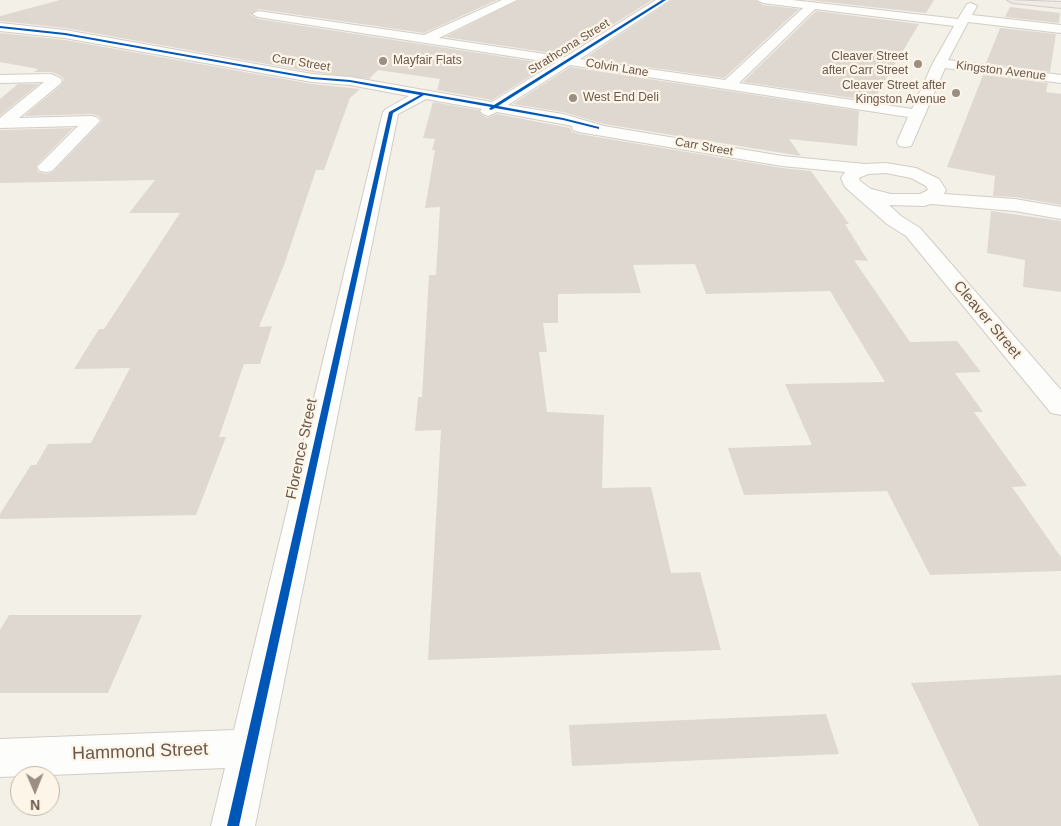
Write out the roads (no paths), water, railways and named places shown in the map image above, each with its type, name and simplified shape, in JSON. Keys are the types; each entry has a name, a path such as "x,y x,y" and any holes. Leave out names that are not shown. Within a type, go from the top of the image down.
{"main road":[{"path":"1014,0 1061,5"},
{"path":"1054,0 1061,1"}],"street":[{"path":"426,39 511,0"},
{"name":"Strathcona Street","path":"490,110 664,0"},
{"path":"763,0 812,6 967,9 1061,29"},
{"name":"Colvin Lane","path":"271,1 258,14 917,114"},
{"path":"728,85 812,6"},
{"path":"860,190 850,178 853,174 869,169 895,147 917,114 967,9"},
{"name":"Carr Street","path":"0,20 40,26 68,40"},
{"name":"Carr Street","path":"0,27 68,40 312,78 336,85 490,110 550,124 597,128 782,161 916,173"},
{"name":"Carr Street","path":"33,44 68,40"},
{"name":"Carr Street","path":"53,46 68,40"},
{"name":"Kingston Avenue","path":"940,63 1061,79"},
{"path":"0,79 51,78 55,81 2,123"},
{"name":"Florence Street","path":"233,826 391,112 418,97"},
{"path":"2,123 92,121 46,167"},
{"path":"895,147 916,173 926,194 921,220 913,232"},
{"name":"Carr Street","path":"782,161 891,200 926,194"},
{"name":"Cleaver Street","path":"860,190 894,220 913,232 1061,407"},
{"path":"926,194 1015,205 1061,213"},
{"name":"Hammond Street","path":"0,758 250,748"}],"place":[{"name":"Mayfair Flats","path":"383,61"},
{"name":"Cleaver Street after Carr Street","path":"918,64"},
{"name":"Cleaver Street after Kingston Avenue","path":"956,93"},
{"name":"West End Deli","path":"573,98"}]}
